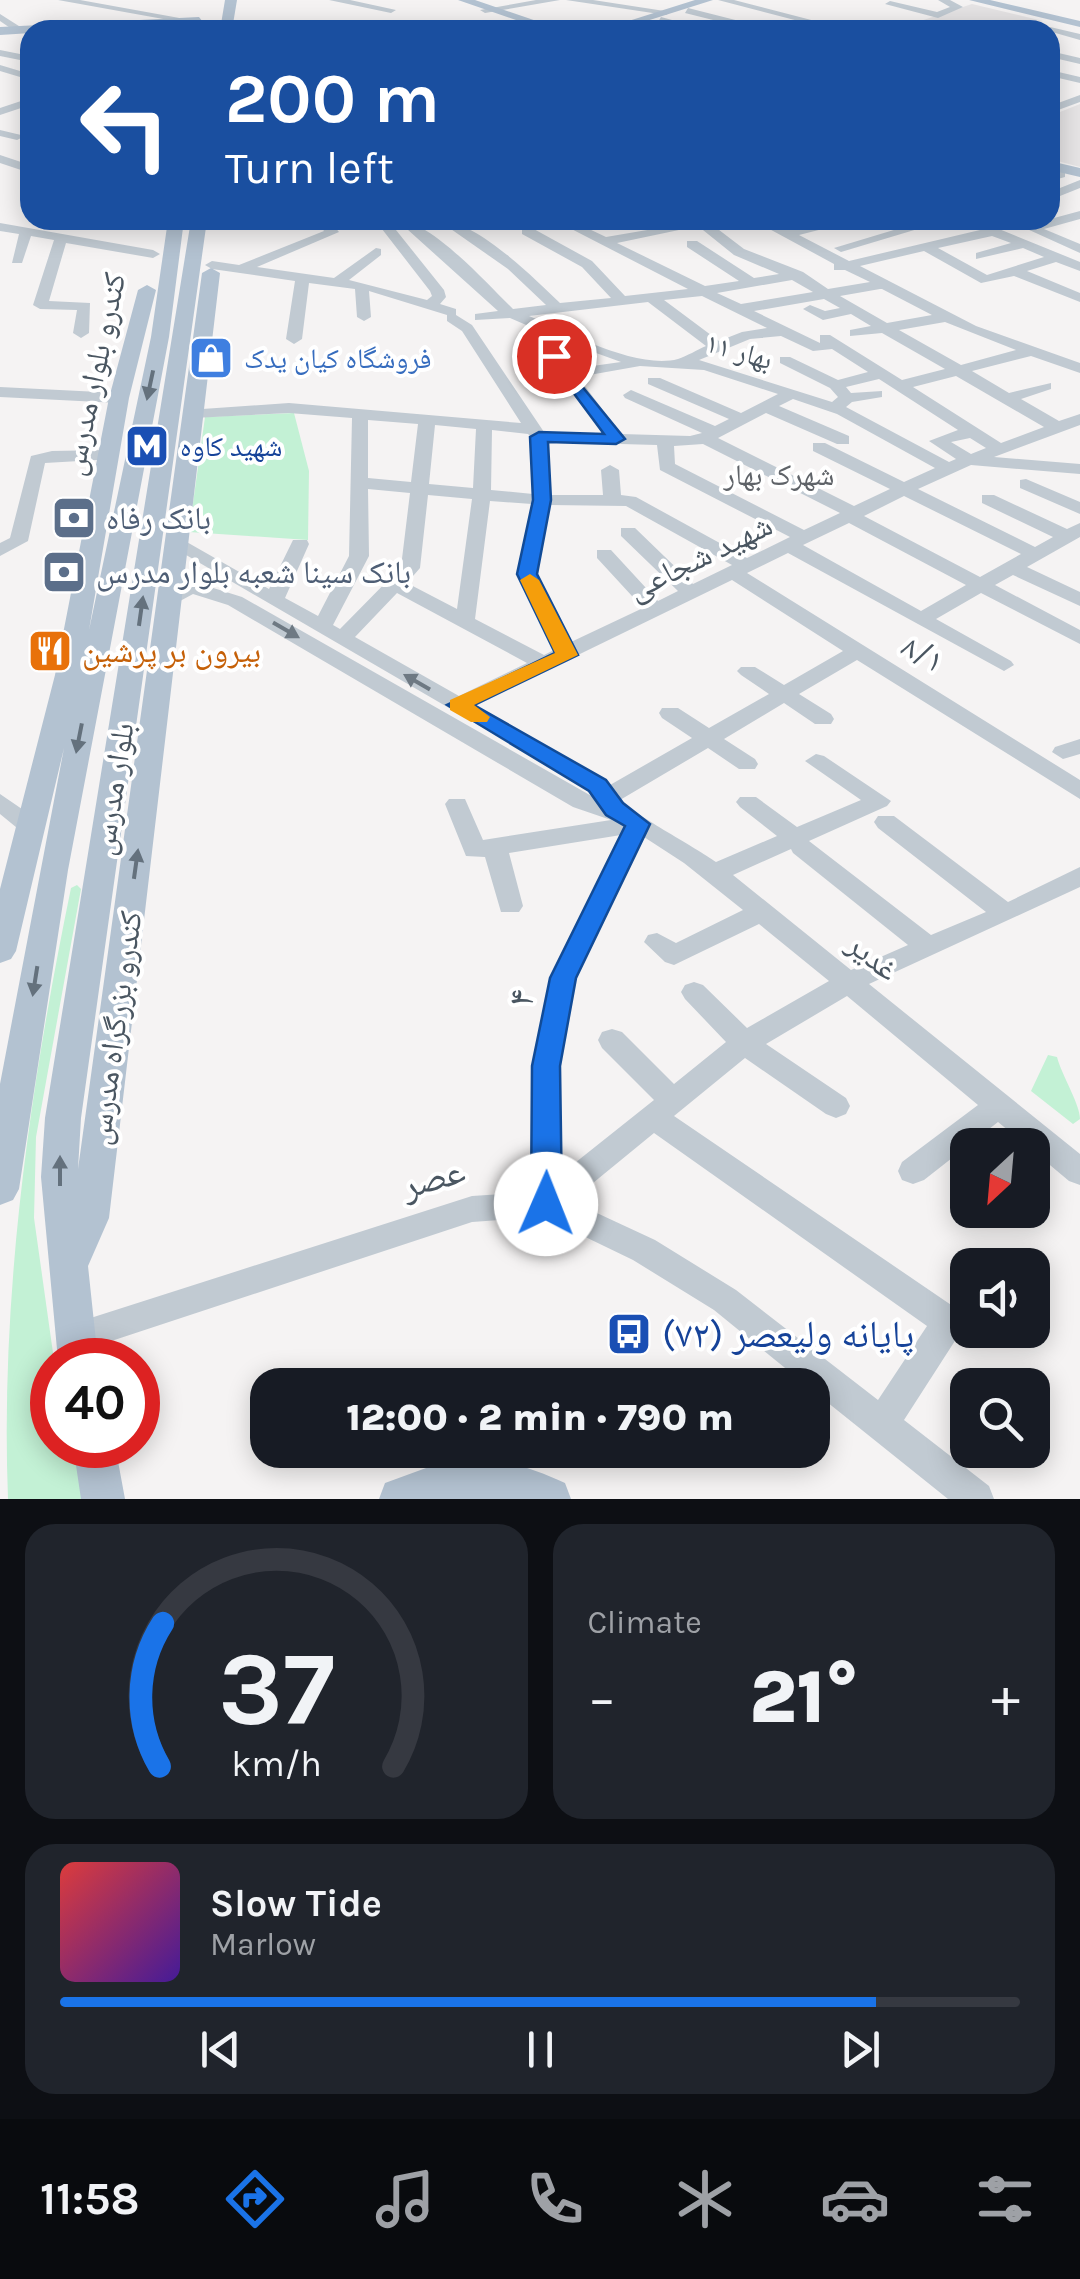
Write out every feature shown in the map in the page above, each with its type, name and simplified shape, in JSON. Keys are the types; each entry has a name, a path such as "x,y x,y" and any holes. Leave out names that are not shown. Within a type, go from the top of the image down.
{"main road":[{"path":"235,14 242,0"},
{"path":"456,0 506,20"},
{"path":"464,0 527,20"},
{"path":"653,20 706,0"},
{"path":"647,20 724,0"},
{"path":"975,0 1080,22"},
{"path":"1005,4 1080,22"},
{"name":"کندرو بلوار مدرس","path":"0,951 53,735 108,455 133,352 175,348 153,254 158,230"},
{"name":"بلوار مدرس","path":"75,1338 59,1177 62,1118 162,460 186,407 175,348 176,230"},
{"name":"بلوار مدرس","path":"0,1189 51,885 94,661 175,348 203,265 201,230"},
{"path":"203,265 213,230"},
{"path":"178,545 186,407"},
{"path":"162,460 182,499"},
{"name":"کندرو بزرگراه مدرس","path":"68,1268 90,1218 178,545"},
{"path":"125,717 163,653"},
{"path":"53,735 94,661"},
{"path":"59,843 82,849 106,838"},
{"path":"51,885 79,868 98,880"},
{"path":"98,1468 104,1499"},
{"path":"401,1499 434,1487 486,1480 513,1482 549,1499"}],"street":[{"path":"52,0 83,20"},
{"path":"63,0 182,20"},
{"path":"334,0 393,4"},
{"path":"482,5 524,7 555,0"},
{"path":"572,0 619,3 673,20"},
{"path":"724,0 805,20"},
{"path":"890,4 938,14 958,8 944,0"},
{"path":"688,11 722,20"},
{"path":"156,14 164,20"},
{"path":"20,80 6,84 20,87"},
{"path":"0,133 17,137"},
{"path":"0,227 153,254"},
{"path":"243,268 293,238 316,230"},
{"path":"390,230 434,297 467,318 536,433 542,500 527,574 567,655"},
{"path":"416,230 450,257 505,312"},
{"path":"459,230 513,266 556,306"},
{"path":"580,230 709,290 818,348 824,332 823,316 851,310"},
{"path":"555,270 626,253 679,230"},
{"path":"711,230 739,252 795,276 1057,428"},
{"path":"841,248 896,230"},
{"path":"954,230 971,237"},
{"path":"1035,230 1077,253"},
{"path":"17,260 21,231"},
{"path":"526,231 587,264 624,302"},
{"path":"467,318 624,302 795,276 995,231 1057,256"},
{"path":"772,232 927,308 1079,373"},
{"path":"603,242 670,234"},
{"path":"61,238 40,305 85,306 80,333"},
{"path":"981,256 1026,243"},
{"path":"926,247 986,280 1077,253"},
{"path":"694,250 752,283"},
{"path":"336,283 376,252"},
{"path":"1028,277 1077,253"},
{"path":"728,267 788,260"},
{"path":"203,265 434,297"},
{"path":"1012,270 1080,298"},
{"path":"294,339 302,279"},
{"path":"744,308 880,284"},
{"path":"362,286 364,317"},
{"path":"653,298 717,347"},
{"path":"911,300 896,308 927,308"},
{"name":"بهار ۱۱","path":"505,312 610,355 646,363 684,362 792,393 839,397 948,468"},
{"path":"855,332 946,316"},
{"path":"684,362 747,335 780,329 895,337"},
{"path":"824,332 877,366 899,386 999,449"},
{"path":"564,336 541,339 616,439"},
{"path":"970,350 1001,341"},
{"path":"899,386 1031,351"},
{"path":"785,360 839,397 876,394"},
{"path":"629,380 646,363"},
{"path":"839,397 877,366"},
{"path":"1060,375 1079,373"},
{"path":"567,374 629,380 711,435 1076,636"},
{"path":"654,381 742,419"},
{"path":"1006,400 1045,386"},
{"path":"0,392 120,398"},
{"path":"186,407 289,408 536,433 665,441 711,435 792,393"},
{"path":"766,407 843,440"},
{"path":"322,627 358,556 360,415"},
{"name":"شهید شجاعی","path":"458,705 948,468 1080,418"},
{"path":"342,639 410,568 427,422"},
{"path":"465,622 482,495 484,426"},
{"path":"972,432 947,434 937,441 969,460 1080,470"},
{"path":"665,441 666,466 1004,665"},
{"path":"819,447 1035,554"},
{"path":"0,550 20,541 37,460 108,455"},
{"path":"610,470 612,501"},
{"name":"۸/۱","path":"360,483 542,500 630,501 741,570 855,654 979,724 1080,791"},
{"path":"1026,484 1080,509"},
{"path":"988,499 1068,536 1080,554"},
{"path":"628,532 692,594"},
{"path":"923,618 1068,536"},
{"path":"265,594 300,544"},
{"path":"178,545 598,785 620,810"},
{"path":"604,554 657,611"},
{"path":"1013,567 1080,600"},
{"path":"396,585 546,665"},
{"path":"169,601 191,588 235,601 581,802 620,810"},
{"path":"235,601 240,591 265,594"},
{"path":"457,804 475,850 620,810 710,739 855,654"},
{"path":"748,671 824,719"},
{"path":"670,713 748,764"},
{"path":"714,873 798,842 879,801 816,761"},
{"path":"0,802 30,826"},
{"path":"748,802 925,945"},
{"name":"غدیر","path":"620,810 714,873 1080,1172"},
{"name":"۴","path":"546,1204 546,1066 563,978 620,810"},
{"path":"886,822 1005,913"},
{"path":"496,847 510,906"},
{"path":"546,1204 744,1043 848,982 1080,876"},
{"path":"657,942 674,955 761,912"},
{"path":"694,992 744,1043 836,1106"},
{"path":"612,1040 664,1110 948,1322 883,1423"},
{"path":"912,1171 999,1105"},
{"name":"عصر","path":"107,1338 472,1209 546,1204 644,1250 724,1300 976,1499"}],"shaded area":[{"path":"972,4 1039,20 923,20"},
{"path":"1080,104 1080,167 1060,162 1060,112"}],"green space":[{"path":"294,413 309,471 308,540 189,532 205,417"},
{"path":"77,885 81,889 36,1137 34,1218 51,1338 30,1338 30,1468 79,1468 86,1499 8,1499 9,1345 21,1192 43,1039 71,888"},
{"path":"1048,1055 1057,1057 1077,1106 1080,1119 1073,1124 1031,1091"}],"slow traffic":[{"path":"479,717 458,705 567,655 530,580"}],"place":[{"name":"فروشگاه کیان یدک","path":"211,358"},
{"name":"شهید کاوه","path":"147,446"},
{"name":"بانک رفاه","path":"74,518"},
{"name":"بانک سینا شعبه بلوار مدرس","path":"64,572"},
{"name":"بیرون بر پرشین","path":"50,651"},
{"name":"پایانه ولیعصر (۷۲)","path":"629,1334"}],"district":[{"name":"شهرک بهار","path":"779,475"}],"route":[{"path":"546,1204 546,1066 563,978 638,824 614,809 598,785 458,705 567,655 527,574 542,500 539,437 616,439 554,356"}]}
